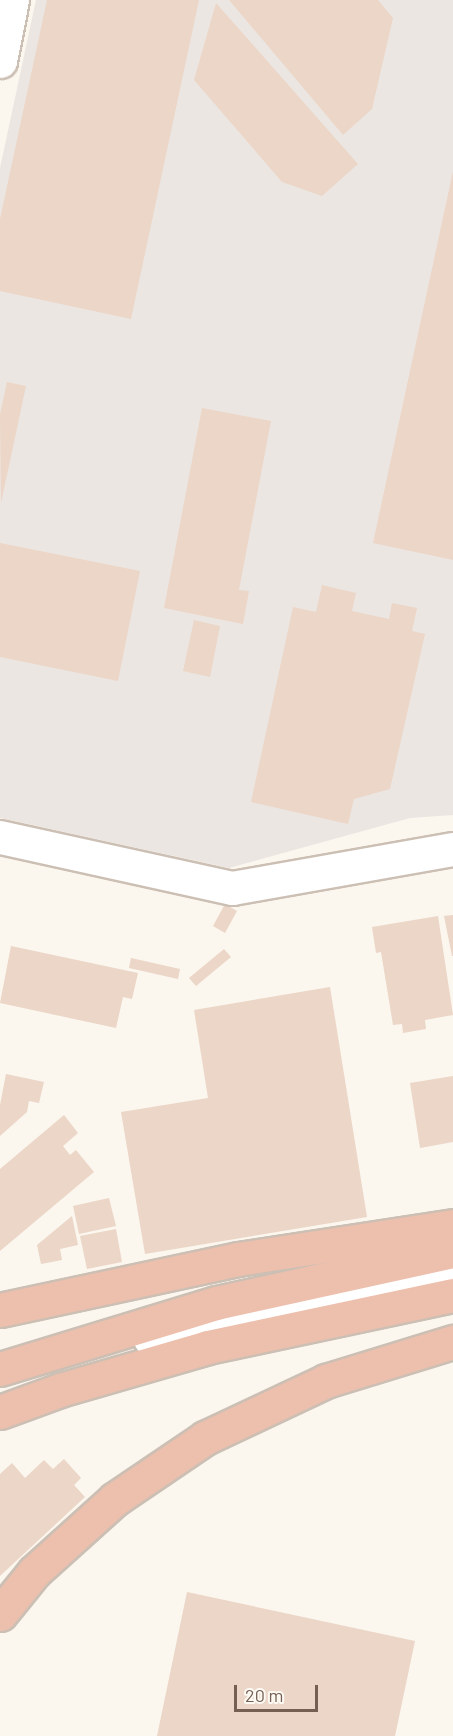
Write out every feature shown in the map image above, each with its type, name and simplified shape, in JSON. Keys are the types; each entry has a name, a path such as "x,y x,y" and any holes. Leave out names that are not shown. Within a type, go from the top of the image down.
{"highway":[{"path":"0,1310 238,1258 453,1226"},
{"path":"0,1369 216,1303 453,1251"},
{"path":"0,1412 60,1389 208,1347 453,1294"},
{"path":"0,1614 34,1572 70,1539 159,1467 260,1409 327,1381 453,1342"},
{"path":"0,1637 38,1575 70,1539"}],"street":[{"path":"0,61 12,0"},
{"path":"0,837 232,888 453,849"},
{"path":"0,1387 56,1365 213,1322 453,1276"}],"shaded area":[{"path":"36,0 453,0 453,815 410,818 229,868 0,818 0,168"}],"building":[{"path":"47,0 199,0 131,319 0,291 0,219"},
{"path":"229,0 378,0 393,18 372,109 343,135"},
{"path":"216,3 358,164 322,196 282,182 194,80"},
{"path":"453,171 453,560 373,543"},
{"path":"7,382 26,386 1,503 0,414"},
{"path":"202,408 271,421 239,590 249,591 243,624 164,608"},
{"path":"0,543 140,571 118,681 0,657"},
{"path":"322,585 356,593 352,611 389,619 392,603 417,608 412,631 425,634 390,789 354,799 348,824 251,802 293,607 316,612"},
{"path":"194,620 220,626 210,677 183,671"},
{"path":"225,904 237,911 225,933 213,926"},
{"path":"453,915 453,956 452,956 444,916"},
{"path":"438,916 453,1015 425,1020 426,1029 403,1033 402,1024 393,1025 381,952 376,953 372,927"},
{"path":"11,946 138,973 132,999 123,997 116,1028 0,1003"},
{"path":"224,949 231,957 196,986 189,978"},
{"path":"131,958 180,969 178,979 129,968"},
{"path":"330,987 367,1217 145,1254 121,1112 208,1098 194,1010"},
{"path":"6,1074 44,1082 39,1103 29,1101 27,1112 0,1136 0,1105"},
{"path":"453,1076 453,1142 420,1148 410,1083"},
{"path":"64,1115 78,1133 63,1146 70,1155 76,1150 94,1172 0,1251 0,1169"},
{"path":"109,1198 116,1226 79,1234 73,1206"},
{"path":"72,1216 78,1245 60,1249 62,1260 41,1264 37,1245"},
{"path":"116,1229 122,1262 87,1269 80,1236"},
{"path":"64,1459 81,1478 74,1485 85,1497 0,1576 0,1474 12,1463 25,1478 44,1460 53,1469"},
{"path":"187,1592 415,1641 395,1736 157,1736"}]}
